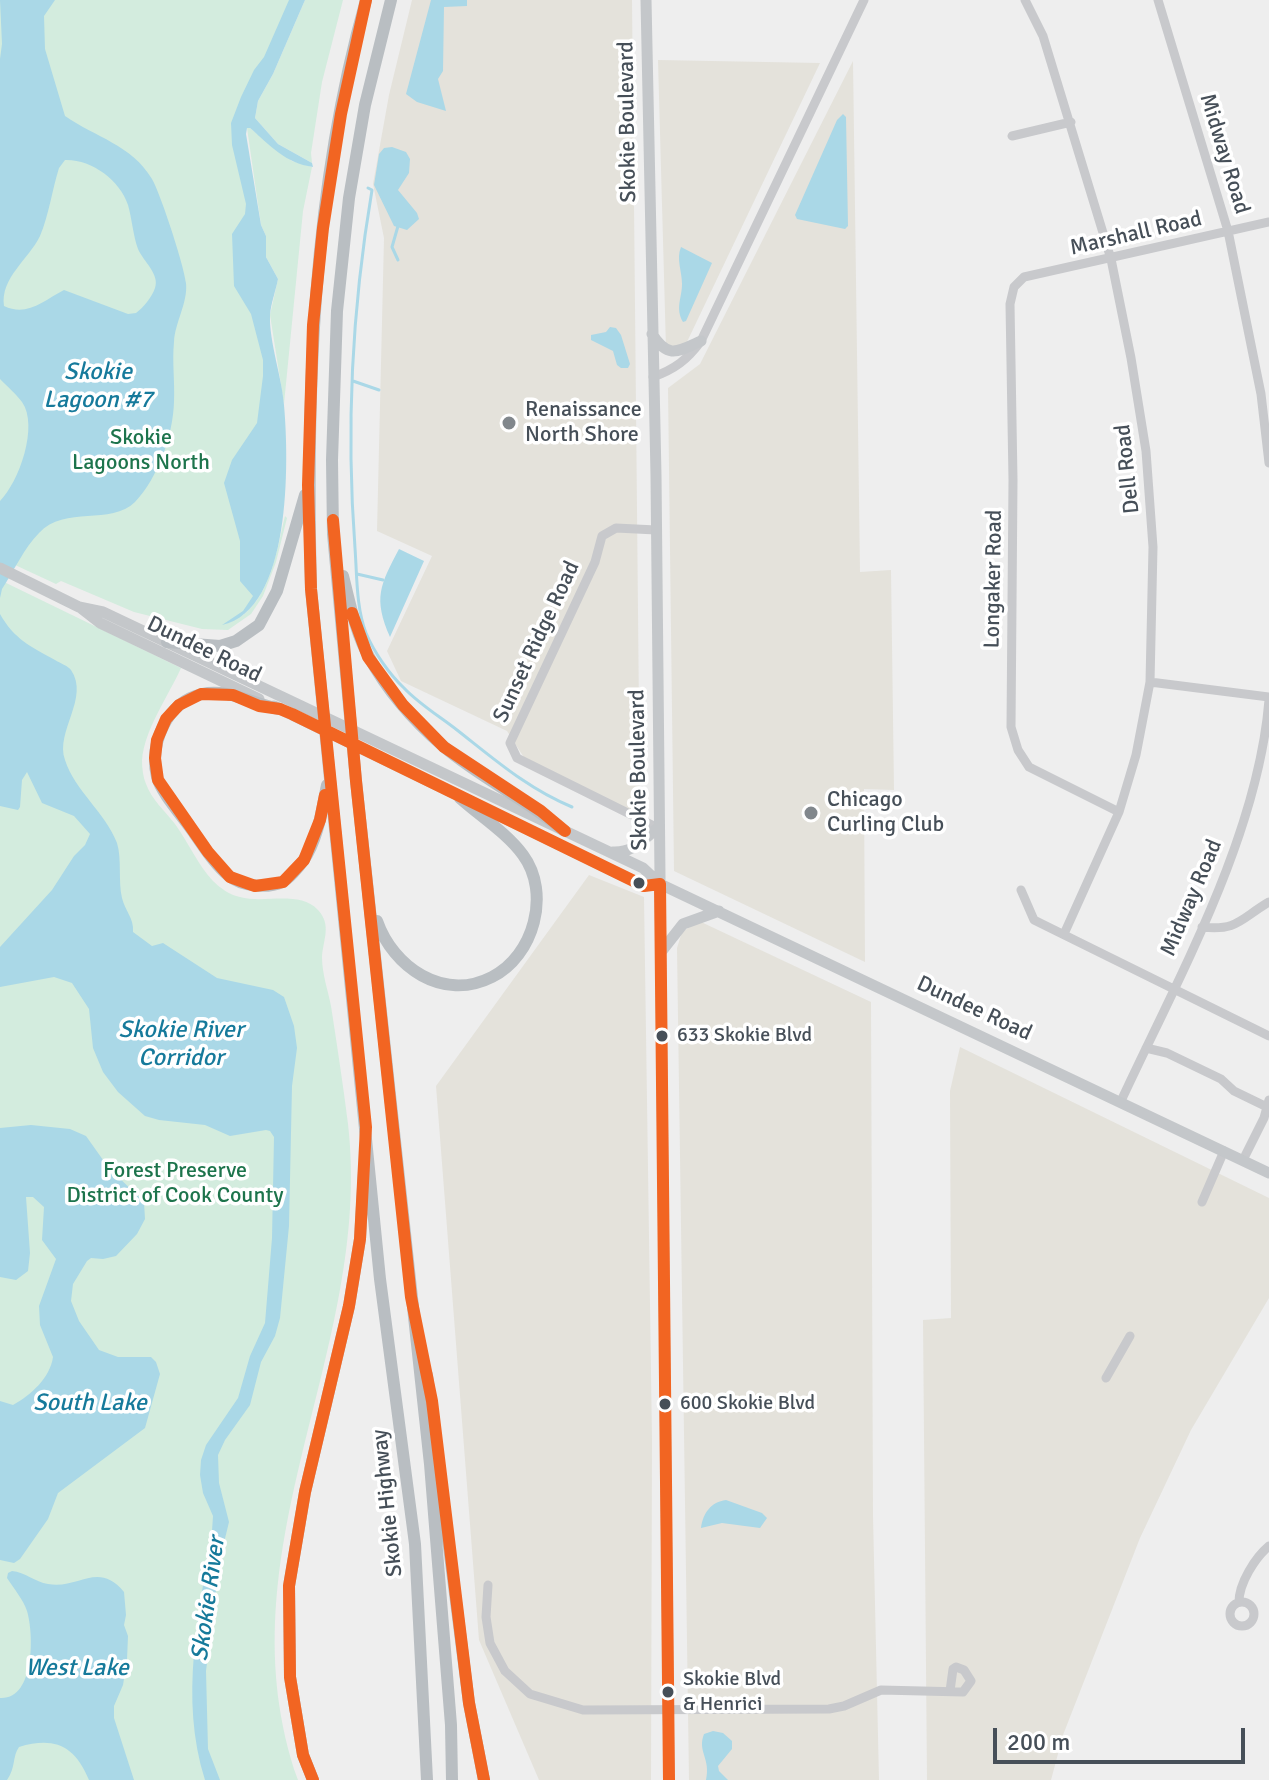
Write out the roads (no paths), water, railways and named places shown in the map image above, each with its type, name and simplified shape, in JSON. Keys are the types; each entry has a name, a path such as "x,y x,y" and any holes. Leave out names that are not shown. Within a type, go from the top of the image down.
{"highway":[{"path":"313,1780 303,1755 290,1677 289,1586 305,1492 349,1306 360,1239 366,1127 311,589 308,485 313,325 323,228 341,114 366,0"},
{"path":"391,0 368,92 349,198 337,311 333,534 411,1297 432,1401 469,1703 484,1780"},
{"path":"167,642 220,646 236,641 259,625 277,591 308,485"},
{"path":"333,534 353,619 368,657 403,705 444,747 541,811 563,830"},
{"path":"287,708 259,706 233,695 201,694 179,705 166,719 157,740 155,758 158,780 208,852 230,877 255,886 283,882 304,860 320,820 330,774"},
{"path":"370,901 382,934 395,956 418,975 443,984 468,984 492,977 510,964 525,943 536,916 536,886 524,856 460,798"},
{"name":"Skokie Highway","path":"366,1127 380,1279 415,1544 427,1780"},
{"name":"Skokie Highway","path":"411,1297 430,1464 451,1725 452,1780"}],"main road":[{"name":"Skokie Boulevard","path":"646,0 656,530 669,1780"},
{"path":"652,334 663,349 672,352 701,341"},
{"name":"Dundee Road","path":"0,568 79,607 100,623 287,708 388,747 643,868 660,884 1269,1173"},
{"name":"Dundee Road","path":"79,607 103,612 167,642 460,798 644,886 660,884"},
{"path":"608,852 624,853 634,849 658,828"},
{"path":"661,953 683,924 719,911"}],"street":[{"path":"653,377 673,370 689,357 701,341 864,0"},
{"name":"Dell Road","path":"1025,0 1043,36 1111,259 1146,451 1153,547 1150,682 1136,755 1119,812 1064,934"},
{"name":"Midway Road","path":"1158,0 1228,231 1261,394 1269,463"},
{"path":"1012,136 1071,122"},
{"name":"Marshall Road","path":"1014,287 1024,277 1269,222"},
{"name":"Longaker Road","path":"1014,287 1010,304 1013,480 1011,727 1018,750 1029,767 1119,812"},
{"name":"Sunset Ridge Road","path":"656,530 616,528 602,536 595,562 510,743 517,758 658,828"},
{"path":"1150,682 1269,699"},
{"name":"Midway Road","path":"1121,1101 1202,927 1233,851 1247,808 1269,699"},
{"path":"1021,890 1034,920 1269,1036"},
{"path":"1202,927 1224,930 1240,923 1269,902"},
{"path":"1146,1048 1167,1053 1221,1079 1234,1091 1268,1105 1243,1160"},
{"path":"1202,1202 1224,1151"},
{"path":"1106,1378 1130,1336"},
{"path":"1239,1602 1240,1592 1257,1557 1269,1546"},
{"path":"488,1585 486,1617 490,1643 505,1671 530,1694 583,1710 829,1709 881,1690 950,1691"}],"water":[{"name":"Skokie Lagoon #7","path":"0,0 55,0 44,16 45,49 65,116 124,150 144,167 161,199 177,246 186,290 174,342 171,428 151,481 135,502 125,509 62,520 39,533 2,589 0,598 0,501 20,468 28,439 27,412 22,402 0,379","holes":["65,160 103,173 118,187 128,205 138,249 156,283 150,299 136,313 128,314 64,290 28,309 4,306 6,286 40,236 59,168"]},
{"path":"289,0 305,0 258,101 255,118 278,144 312,163 313,167 286,158 250,128 247,128 246,134 261,225 266,236 266,257 278,279 270,325 284,405 285,495 274,564 262,592 245,614 222,625 243,611 253,596 240,581 240,541 224,483 232,460 257,423 263,376 263,360 251,314 234,286 232,234 245,214 246,204 232,145 231,123"},
{"path":"431,0 467,0 467,6 444,7 443,71 438,79 446,111 417,102 406,94"},
{"path":"843,114 846,117 848,226 845,229 797,219 795,215 837,120"},
{"path":"392,147 406,152 410,159 409,173 398,190 419,219 407,230 394,226 374,185 379,154 384,148"},
{"path":"681,247 712,263 683,322 679,308"},
{"path":"610,327 616,328 621,335 630,364 628,368 617,365 613,351 591,340 591,335 606,332"},
{"path":"399,549 424,561 390,637 380,602 381,592"},
{"name":"Skokie River Corridor","path":"0,614 17,636 68,667 76,681 75,703 64,738 65,760 117,843 122,898 133,932 152,946 163,943 217,978 273,990 284,997 294,1026 297,1048 292,1086 289,1226 280,1318 275,1336 261,1362 250,1405 218,1455 219,1483 229,1522 220,1559 206,1671 208,1749 220,1780 205,1780 193,1718 197,1624 213,1516 203,1493 201,1460 206,1445 238,1398 250,1356 265,1323 272,1238 274,1137 266,1130 230,1136 205,1125 145,1116 118,1092 103,1072 93,1048 89,1009 72,983 54,977 0,987 0,947 52,890 90,834 74,816 42,803 27,772 22,780 18,810 0,806"},
{"name":"South Lake","path":"31,1125 70,1129 86,1136 108,1167 144,1202 145,1219 137,1234 116,1256 87,1261 73,1284 71,1301 79,1321 99,1350 118,1357 151,1357 160,1374 145,1428 58,1493 48,1519 14,1563 0,1560 0,1401 13,1405 26,1396 44,1379 53,1357 40,1325 39,1306 56,1259 42,1240 44,1207 33,1197 26,1197 30,1253 28,1271 16,1280 0,1277 0,1128"},
{"path":"726,1500 762,1513 767,1518 760,1528 722,1523 701,1528 709,1509"},
{"name":"West Lake","path":"12,1571 59,1585 105,1578 124,1592 127,1660 123,1685 114,1706 114,1718 134,1780 89,1780 77,1758 69,1751 61,1746 42,1743 19,1747 10,1775 7,1780 0,1780 0,1698 11,1696 20,1688 26,1677 31,1649 27,1611 7,1578"},
{"path":"713,1731 723,1733 732,1741 732,1749 718,1766 728,1780 706,1780 702,1740 704,1734"}],"waterway":[{"path":"368,188 372,190 355,324 351,414 357,580 360,613 366,633 387,669 416,699 512,773 572,807"},
{"path":"398,226 392,247 398,260"},
{"path":"353,381 379,390"},
{"path":"357,574 383,580"}],"place":[{"name":"Renaissance North Shore","path":"509,423"},
{"name":"Chicago Curling Club","path":"811,813"},
{"name":"633 Skokie Blvd","path":"662,1036"},
{"name":"600 Skokie Blvd","path":"665,1404"},
{"name":"Skokie Blvd & Henrici","path":"668,1692"}],"park label":[{"name":"Skokie Lagoons North","path":"141,450"},
{"name":"Forest Preserve District of Cook County","path":"175,1184"}],"water label":[{"name":"Skokie River","path":"209,1599"}]}
